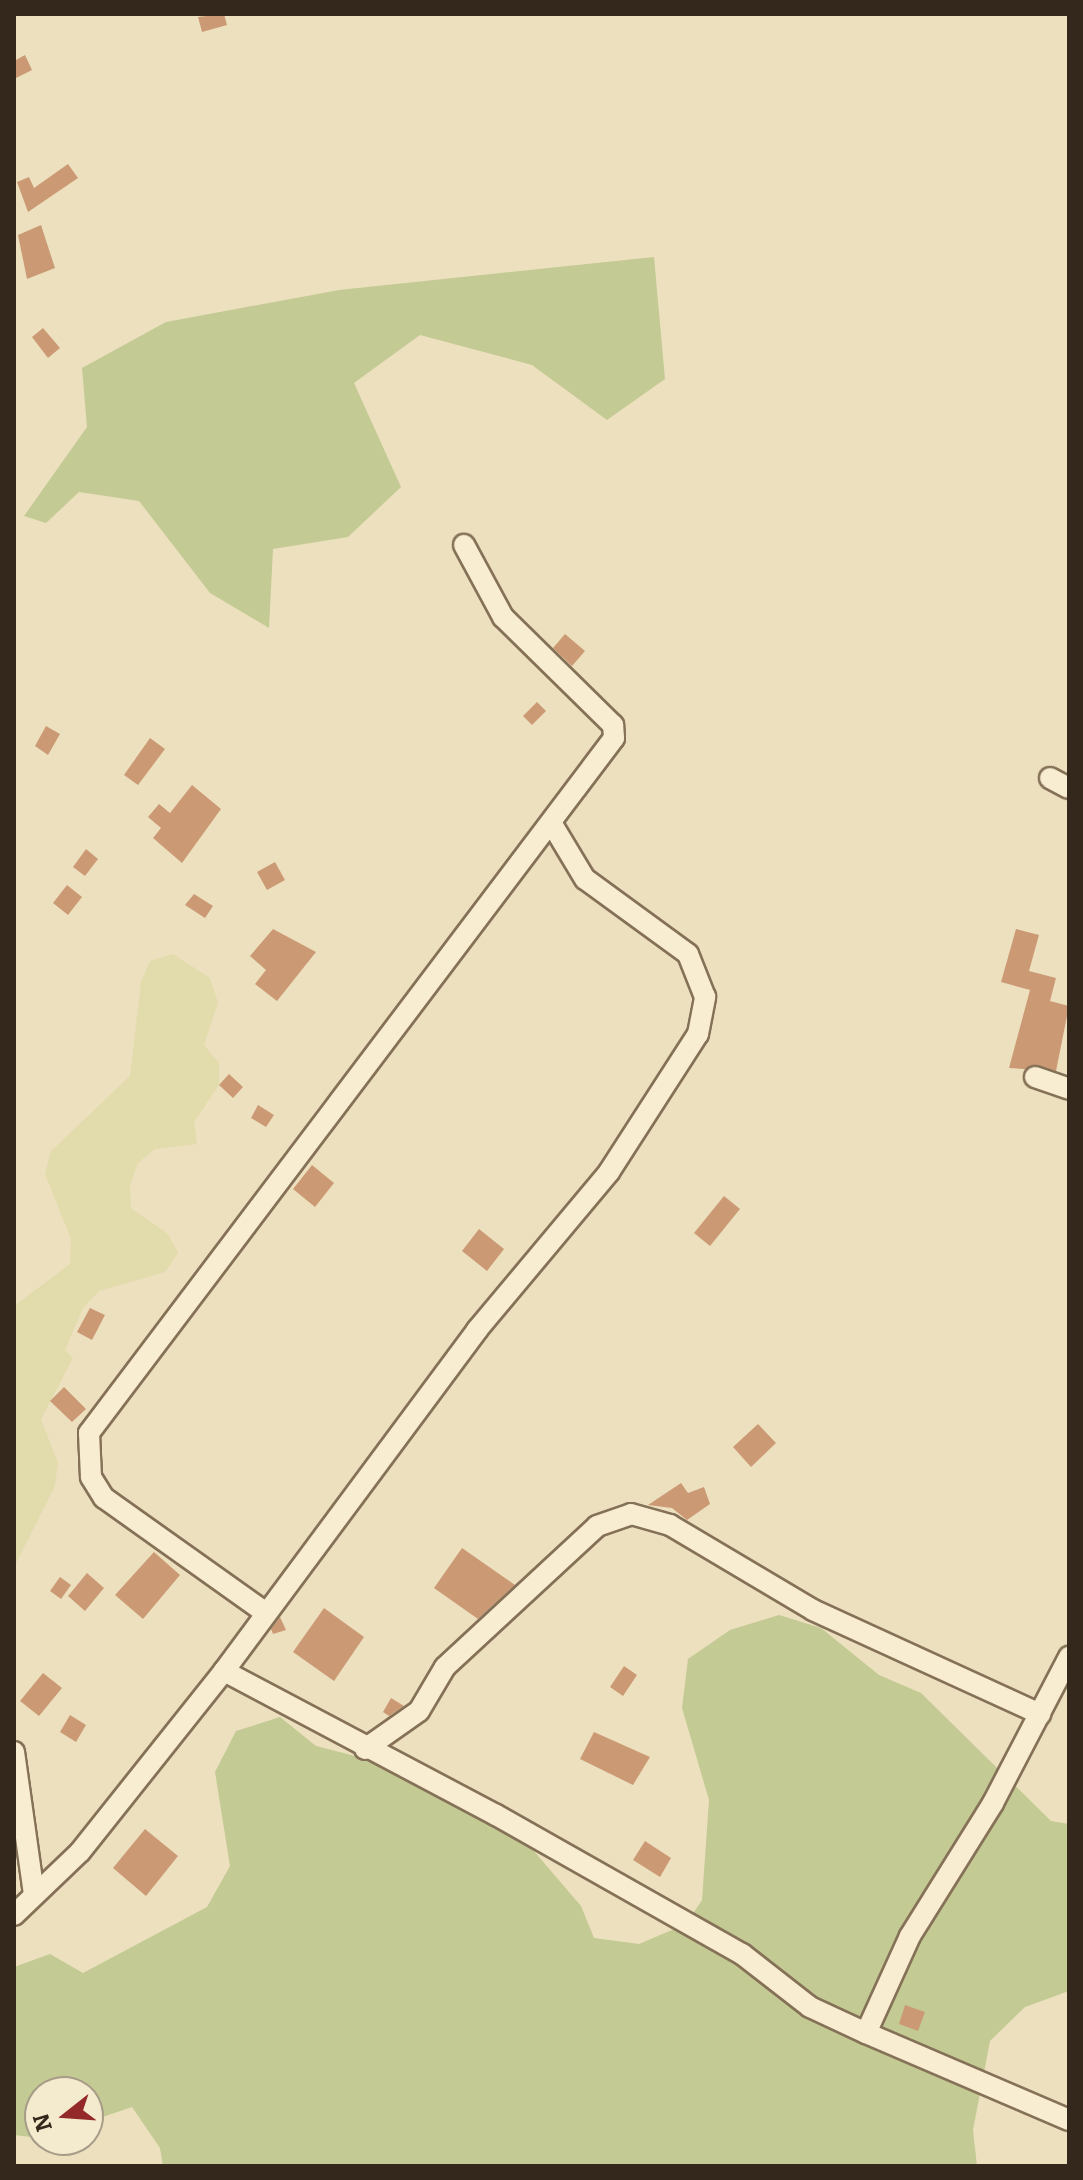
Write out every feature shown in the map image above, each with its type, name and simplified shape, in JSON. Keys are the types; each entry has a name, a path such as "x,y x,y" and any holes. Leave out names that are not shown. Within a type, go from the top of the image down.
{"street":[{"path":"266,1613 104,1498 91,1477 89,1433 614,738 613,725 503,617 464,545"},
{"path":"1050,778 1069,788"},
{"path":"14,1915 80,1852 224,1671 477,1330 609,1172 698,1034 705,997 688,954 585,879 552,824"},
{"path":"1035,1077 1069,1089"},
{"path":"365,1749 419,1711 445,1667 597,1526 631,1514 670,1525 813,1610 1040,1714"},
{"path":"866,2033 910,1936 1040,1714 1069,1657"},
{"path":"224,1671 742,1954 810,2007 1069,2120"},
{"path":"14,1752 34,1894"}],"shaded area":[{"path":"173,954 210,978 218,1003 204,1045 219,1063 219,1085 194,1122 197,1144 155,1149 138,1163 130,1185 131,1208 168,1234 178,1253 165,1272 99,1291 83,1308 65,1350 73,1358 41,1419 58,1463 55,1486 14,1567 14,1306 70,1264 71,1239 45,1174 51,1151 130,1076 141,982 150,961"}],"green space":[{"path":"654,257 665,379 607,420 532,365 420,335 354,383 401,487 348,537 273,549 269,628 210,593 139,501 79,492 46,523 24,516 87,427 82,368 166,322 339,290"},
{"path":"779,1615 821,1628 879,1675 921,1693 1051,1821 1069,1824 1069,1991 1025,2007 990,2041 973,2130 977,2166 163,2166 160,2148 132,2107 104,2117 104,2076 24,2076 24,2136 14,2135 14,1967 50,1954 83,1973 207,1907 230,1866 215,1772 236,1731 280,1717 316,1746 398,1767 521,1836 581,1906 594,1938 639,1944 686,1924 702,1900 709,1800 682,1708 688,1659 730,1630"}],"building":[{"path":"224,14 227,25 202,32 198,17"},
{"path":"25,55 32,70 14,79 14,61"},
{"path":"68,164 78,178 28,212 17,182 29,177 34,188"},
{"path":"41,225 55,268 27,279 18,235"},
{"path":"43,328 60,348 48,358 32,337"},
{"path":"565,634 585,651 572,666 553,648"},
{"path":"537,702 546,711 532,725 523,716"},
{"path":"46,726 60,734 48,755 35,746"},
{"path":"150,738 165,749 138,785 124,775"},
{"path":"192,785 221,809 182,863 153,838 161,828 148,817 159,804 170,813"},
{"path":"86,849 98,859 85,876 73,867"},
{"path":"275,862 285,880 267,890 257,872"},
{"path":"67,885 82,897 68,915 53,903"},
{"path":"194,894 213,906 205,918 185,905"},
{"path":"273,929 316,952 277,1001 255,984 266,970 250,956"},
{"path":"1016,929 1039,935 1029,971 1056,978 1050,1001 1069,1006 1056,1071 1009,1068 1030,990 1001,982"},
{"path":"229,1074 243,1087 233,1098 219,1085"},
{"path":"258,1105 274,1115 266,1127 251,1118"},
{"path":"312,1165 334,1183 315,1207 293,1189"},
{"path":"724,1196 740,1209 710,1246 694,1233"},
{"path":"479,1229 504,1249 487,1271 462,1251"},
{"path":"90,1308 105,1315 92,1340 77,1332"},
{"path":"64,1387 86,1409 72,1422 50,1401"},
{"path":"758,1424 776,1443 751,1467 733,1447"},
{"path":"681,1483 688,1493 704,1487 710,1504 687,1520 672,1508 648,1505"},
{"path":"462,1548 515,1585 478,1619 434,1588"},
{"path":"154,1552 180,1575 143,1619 115,1595"},
{"path":"87,1573 104,1588 85,1611 68,1596"},
{"path":"60,1577 71,1585 61,1599 50,1591"},
{"path":"324,1608 364,1637 334,1681 293,1652"},
{"path":"280,1617 286,1630 273,1634 271,1629"},
{"path":"624,1666 637,1675 623,1696 610,1687"},
{"path":"43,1673 62,1688 39,1716 20,1701"},
{"path":"391,1698 404,1706 389,1716 383,1712"},
{"path":"70,1715 86,1725 76,1742 60,1732"},
{"path":"594,1732 650,1757 633,1785 580,1759"},
{"path":"145,1829 178,1856 146,1896 113,1868"},
{"path":"645,1841 671,1858 660,1877 633,1860"},
{"path":"905,2005 925,2012 918,2031 899,2024"}]}
